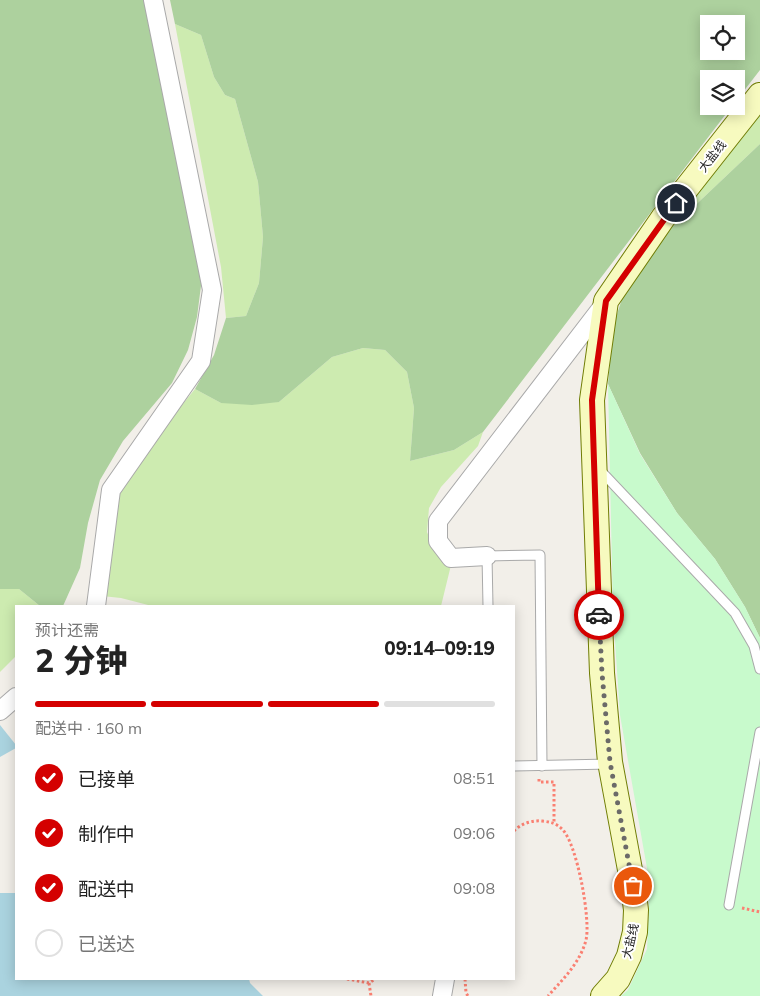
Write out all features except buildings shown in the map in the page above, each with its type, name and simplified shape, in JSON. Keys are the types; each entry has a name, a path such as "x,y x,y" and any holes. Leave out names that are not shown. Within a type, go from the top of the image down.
{"main road":[{"name":"大盐线","path":"604,996 618,979 629,956 635,932 636,910 610,764 602,673 592,400 606,301 664,218 760,95"}],"street":[{"path":"96,605 111,490 201,361 204,330 212,290 153,0"},
{"path":"487,556 451,558 438,541 438,520 606,301"},
{"path":"0,710 15,698"},
{"path":"442,996 445,980"}],"lane":[{"path":"594,463 734,613 754,646 760,669"},
{"path":"488,605 487,556 540,555 540,766"},
{"path":"729,905 760,732"},
{"path":"515,766 610,764"}],"path":[{"path":"540,766 539,782 554,782 554,823"},
{"path":"515,830 534,820 554,823 564,830 573,847 584,896 586,939 573,968 548,996"},
{"path":"729,905 760,912"},
{"path":"352,980 369,983 374,980"},
{"path":"465,980 468,996"},
{"path":"369,983 371,996"}],"green space":[{"path":"0,0 152,0 202,278 197,317 188,350 172,383 123,441 100,480 88,523 80,568 63,605 39,605 19,589 0,589"},
{"path":"170,0 760,0 760,70 745,89 745,70 700,70 700,115 725,115 483,432 454,450 410,461 414,408 407,372 385,350 363,348 332,357 279,402 252,405 221,403 195,389 214,355 226,318 246,316 259,283 263,237 258,182 235,99 225,95 214,77 201,35 175,24"},
{"path":"175,24 201,35 214,77 225,95 235,99 258,182 263,237 259,283 246,316 226,318 221,267"},
{"path":"760,110 760,144 666,233"},
{"path":"760,144 760,638 745,607 715,559 677,513 640,453 608,384 613,326 627,284 666,233"},
{"path":"363,348 385,350 407,372 414,408 410,461 454,450 483,432 478,446 441,487 429,508 427,532 435,551 452,561 441,605 148,605 121,598 102,596 114,512 120,489 146,449 195,389 221,403 279,402 332,357"},
{"path":"608,384 640,454 677,513 715,559 745,607 760,638 760,996 621,996 628,990 647,949 649,909 648,874 620,715 613,612"},
{"path":"0,589 19,589 39,605 15,605 15,657 0,672"}],"water":[{"path":"0,725 15,744 15,749 0,757"},
{"path":"0,893 15,893 15,980 249,980 263,996 0,996"}],"way so far":[{"path":"599,615 610,762 633,886"}],"route":[{"path":"599,615 592,400 606,301 676,203"}]}
